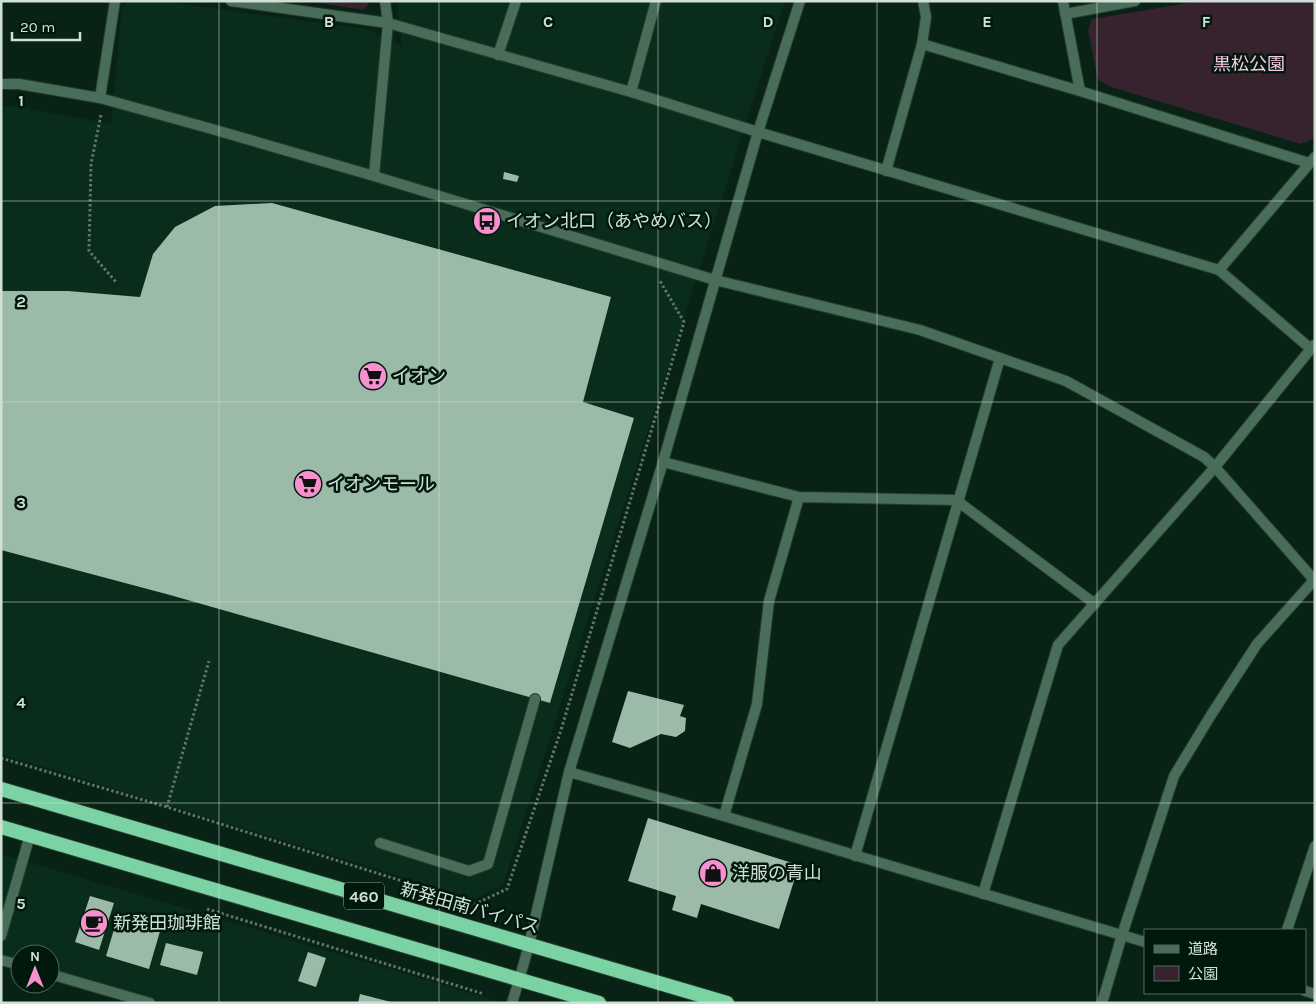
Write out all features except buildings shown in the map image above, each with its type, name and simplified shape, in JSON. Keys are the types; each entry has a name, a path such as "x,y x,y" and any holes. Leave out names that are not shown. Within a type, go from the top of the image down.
{"highway":[{"name":"新発田南バイパス","path":"1,789 727,1003"},
{"name":"460","path":"1,826 599,1003"}],"street":[{"path":"100,98 114,1"},
{"path":"231,1 388,22 631,92 886,171 1219,270 1313,347 1215,467 1058,645 983,894"},
{"path":"374,176 388,22 385,1"},
{"path":"498,55 516,1"},
{"path":"631,92 656,1"},
{"path":"512,1003 529,945 568,772 663,462 758,132 800,1"},
{"path":"886,171 922,44 926,16 923,1"},
{"path":"1063,1 1080,91"},
{"path":"1065,14 1135,1"},
{"path":"922,44 1312,160 1219,270"},
{"path":"1,84 19,84 100,98 374,176 715,280 920,330 1066,381 1204,458 1215,467 1314,580 1256,644 1210,715 1174,776 1102,1003"},
{"path":"855,856 1000,358"},
{"path":"663,462 799,497 958,501 1095,604"},
{"path":"724,816 757,704 769,601 799,497"},
{"path":"380,842 469,871 488,864 535,699"},
{"path":"568,772 724,816 1144,942"},
{"path":"1,936 30,835"},
{"path":"1287,929 1315,846"},
{"path":"60,977 150,1003"}],"path":[{"path":"92,112 102,114 91,164 89,250 116,282"},
{"path":"1,758 167,806 475,904 507,889 561,730 684,322 658,278"},
{"path":"167,806 209,662"},
{"path":"203,908 484,994"}],"shaded area":[{"path":"129,1 162,1 366,29 402,46 397,1 785,1 503,885 474,899 1,754 1,106 14,106 111,124 122,6"},
{"path":"1,854 504,1003 143,1003 60,979 60,944 10,944 10,964 1,962"}],"green space":[{"path":"306,1 370,1 364,10"},
{"name":"黒松公園","path":"1200,1 1315,1 1315,138 1301,144 1111,87 1098,80 1088,30 1092,19"}],"place":[{"name":"イオン北口（あやめバス）","path":"487,221"},
{"name":"イオン","path":"373,376"},
{"name":"イオンモール","path":"308,484"},
{"name":"洋服の青山","path":"713,873"},
{"name":"新発田珈琲館","path":"94,923"}]}
